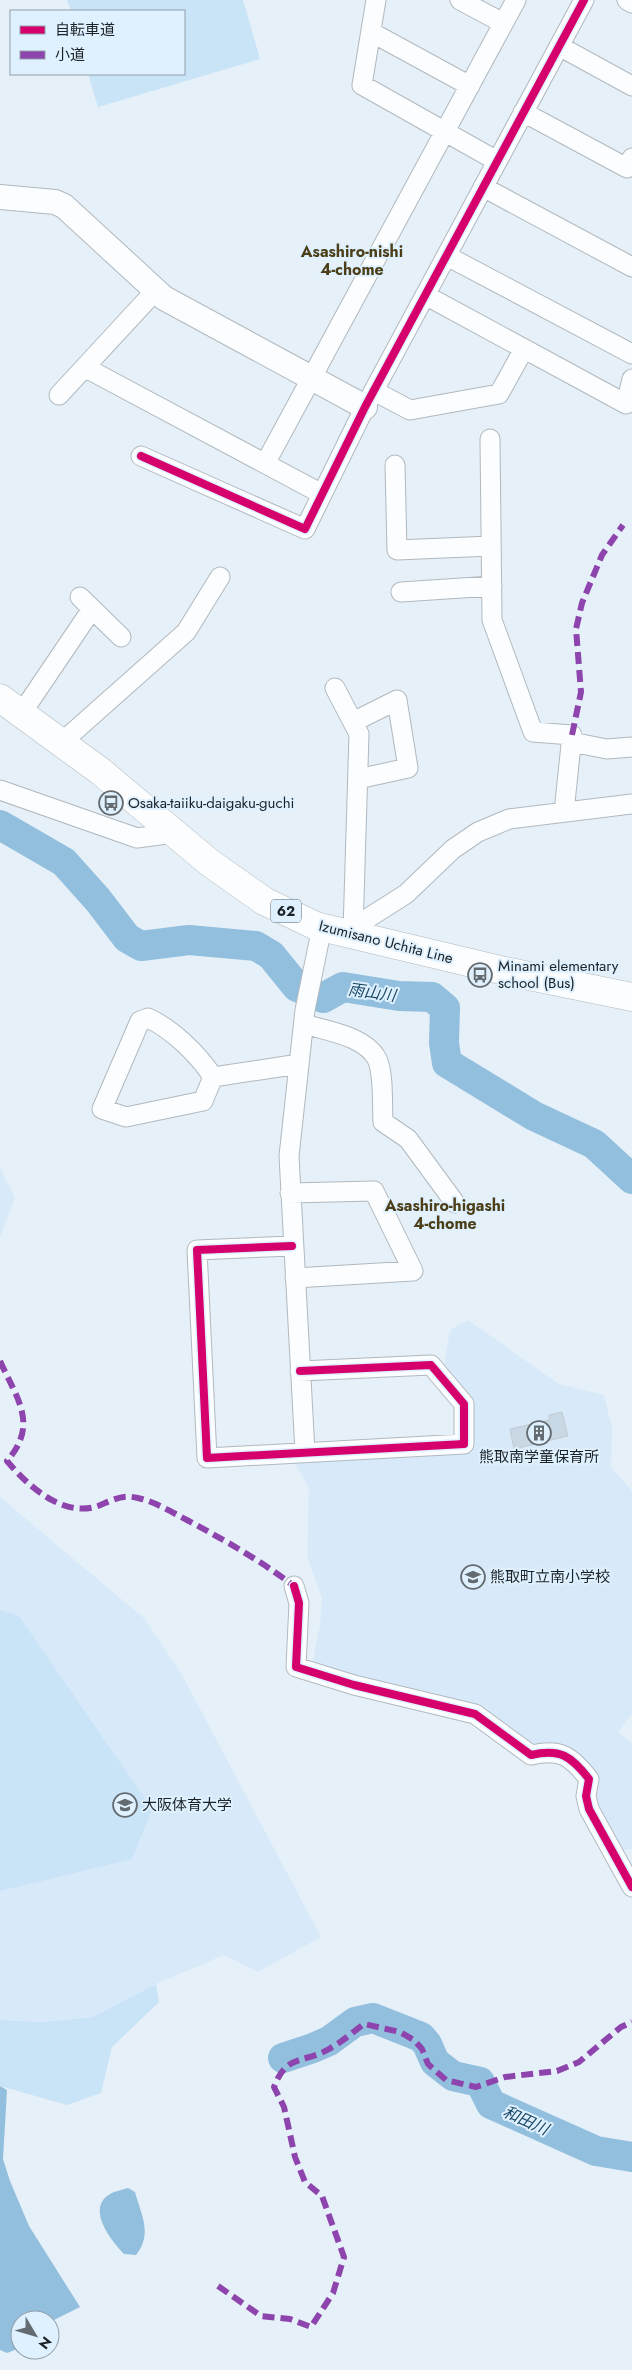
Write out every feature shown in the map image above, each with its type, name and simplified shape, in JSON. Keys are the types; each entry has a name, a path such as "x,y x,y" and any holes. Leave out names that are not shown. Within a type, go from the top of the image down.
{"main road":[{"name":"Izumisano Uchita Line","path":"11,706 100,771 210,863 264,900 322,927 504,971 632,997"}],"street":[{"path":"376,0 362,85 497,161"},
{"path":"460,0 503,23"},
{"path":"266,462 516,0"},
{"path":"141,456 304,529 425,295 584,0"},
{"path":"627,0 632,3"},
{"path":"371,32 470,86"},
{"path":"559,46 632,86"},
{"path":"524,112 630,166"},
{"path":"483,187 632,267"},
{"path":"0,197 56,202 64,206 164,298 312,378 370,399 410,410 482,405 499,394 524,349"},
{"path":"447,256 632,354"},
{"path":"59,395 86,368 156,290"},
{"path":"425,295 626,404 632,379"},
{"path":"86,368 266,462 322,494"},
{"path":"490,439 492,620 533,732 572,734 564,812"},
{"path":"395,465 397,550 491,546"},
{"path":"62,743 186,632 220,577"},
{"path":"401,592 492,586"},
{"path":"11,706 86,603 121,637"},
{"path":"335,688 359,734 351,933"},
{"path":"353,722 397,700 408,768 358,779"},
{"path":"571,742 607,749 632,747"},
{"path":"0,790 137,838 174,833"},
{"path":"351,933 406,894 453,850 478,832 509,819 632,804"},
{"path":"305,1452 292,1246 289,1156 305,1017 312,970 322,927"},
{"path":"305,1017 354,1040 367,1048 377,1059 380,1070 383,1122 408,1139 455,1203"},
{"path":"148,1018 161,1024 205,1065 213,1077 203,1101 126,1117 102,1109 140,1022 148,1018"},
{"path":"213,1077 299,1064"},
{"path":"290,1193 374,1191 413,1271 295,1278"},
{"path":"292,1246 198,1250 207,1458 464,1444 464,1404 431,1365 300,1371"},
{"path":"294,1586 300,1603 296,1667 354,1685 475,1714 531,1755 547,1751 562,1753 580,1768 589,1779 586,1796 589,1809 626,1860 632,1887"}],"shaded area":[{"path":"67,0 243,0 260,59 98,107 88,75 185,75 185,10 71,10"},
{"path":"0,1168 15,1198 0,1237"},
{"name":"熊取町立南小学校","path":"468,1320 559,1384 604,1395 612,1428 611,1467 632,1491 632,1714 618,1732 632,1743 632,1849 622,1850 595,1809 591,1792 595,1771 579,1758 532,1747 480,1710 312,1666 320,1625 322,1598 307,1557 309,1487 293,1461 471,1453 473,1402 444,1365 450,1330"},
{"name":"大阪体育大学","path":"0,1497 145,1619 181,1673 321,1937 258,1972 224,1955 156,1984 93,2017 43,2022 0,2020"},
{"path":"0,1610 19,1616 152,1809 132,1859 0,1891"},
{"path":"156,1984 159,2002 112,2047 101,2093 67,2105 0,2086 0,2020 43,2022 93,2017"},
{"path":"0,2086 7,2090 3,2159 10,2181 29,2226 80,2307 60,2317 60,2310 10,2310 10,2352 7,2353 0,2350"},
{"path":"128,2188 135,2192 145,2231 141,2247 136,2255 124,2254 113,2241 100,2216 103,2200 112,2193"}],"building":[{"name":"熊取南学童保育所","path":"562,1412 568,1436 514,1449 510,1429 549,1420 549,1415"}],"waterway":[{"name":"雨山川","path":"0,825 64,862 98,900 127,938 141,946 189,940 256,946 271,955 297,987 323,998 343,987 399,996 432,997 445,1008 444,1043 447,1063 534,1116 594,1144 632,1179"},
{"name":"和田川","path":"283,2058 329,2041 355,2022 373,2018 421,2037 427,2044 435,2062 453,2076 480,2082 491,2104 596,2151 632,2157"}],"marked path":[{"path":"572,735 581,692 576,629 582,603 602,555 623,525"},
{"path":"0,1361 18,1400 22,1411 23,1423 22,1435 17,1448 7,1461 36,1489 59,1504 72,1508 85,1509 118,1498 127,1497 151,1502 229,1543 268,1567 294,1586"},
{"path":"218,2286 261,2316 290,2319 311,2327 333,2293 344,2257 322,2196 305,2182 295,2157 284,2107 274,2087 279,2076 290,2064 320,2054 364,2024 400,2032 414,2040 422,2049 428,2064 446,2080 476,2087 505,2077 557,2071 579,2062 621,2027 632,2022"}],"cycle path":[{"path":"141,456 305,529 365,407 584,0"},
{"path":"292,1246 197,1250 207,1458 464,1444 464,1404 431,1365 300,1371"},
{"path":"294,1586 299,1603 296,1667 354,1685 475,1714 531,1755 557,1753 570,1759 589,1779 586,1796 589,1809 632,1887"}],"place":[{"name":"Osaka-taiiku-daigaku-guchi","path":"111,803"},
{"name":"Minami elementary school (Bus)","path":"480,975"},
{"name":"熊取南学童保育所","path":"539,1433"},
{"name":"熊取町立南小学校","path":"473,1577"},
{"name":"大阪体育大学","path":"125,1805"}],"district":[{"name":"Asashiro-nishi 4-chome","path":"352,260"},
{"name":"Asashiro-higashi 4-chome","path":"445,1214"}]}
